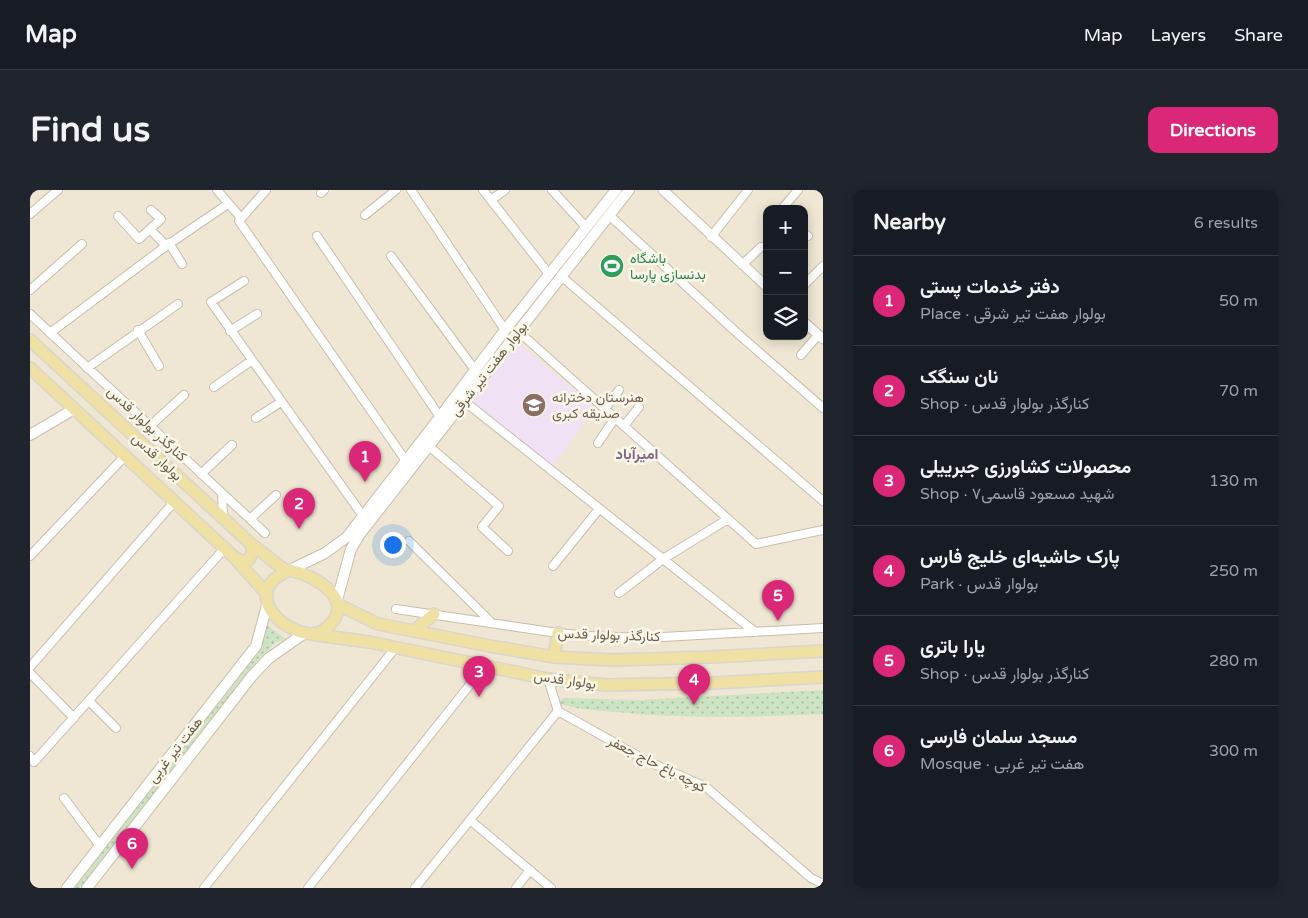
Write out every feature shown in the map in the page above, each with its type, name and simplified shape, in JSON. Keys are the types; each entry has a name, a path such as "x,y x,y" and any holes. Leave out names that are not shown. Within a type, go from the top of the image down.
{"main road":[{"name":"بولوار هفت تیر شرقی","path":"337,602 351,550 360,534 430,447 464,401 495,352 505,330 616,190"},
{"name":"بولوار هفت تیر شرقی","path":"288,571 325,553 347,537 474,370 518,332 629,190"},
{"name":"بولوار قدس","path":"30,340 250,543 288,571"},
{"name":"بولوار قدس","path":"30,368 234,557 267,599"},
{"path":"30,435 74,409"},
{"path":"234,557 244,562 249,560 253,550 250,543"},
{"path":"288,571 301,572 316,580 329,590 337,602 335,619 321,632 308,633 291,628 273,614 267,599 268,587 273,579 288,571"},
{"name":"هفت تیر غربی","path":"68,888 256,646 267,599"},
{"name":"بولوار قدس","path":"337,602 378,624 554,657 612,660 823,651"},
{"path":"414,631 434,614"},
{"path":"369,642 368,632 372,626 378,624"},
{"name":"بولوار قدس","path":"308,633 369,642 548,679 606,685 714,683 823,677"},
{"name":"هفت تیر غربی","path":"92,886 252,676 269,658 308,633"},
{"path":"554,657 558,634"}],"street":[{"path":"30,214 58,190"},
{"path":"217,190 240,220 406,461"},
{"path":"240,220 266,190"},
{"path":"365,215 396,190"},
{"path":"411,190 505,330"},
{"path":"483,190 549,274"},
{"path":"491,200 505,190"},
{"path":"552,190 586,227"},
{"path":"663,190 711,237 763,282"},
{"path":"711,237 748,190"},
{"path":"785,205 798,190"},
{"path":"50,333 167,244 228,204"},
{"path":"118,216 139,239 161,219 152,210"},
{"path":"609,215 823,408"},
{"path":"150,229 167,244 182,264"},
{"path":"317,236 440,417"},
{"path":"30,290 82,244"},
{"path":"742,265 761,247"},
{"path":"391,256 474,370"},
{"path":"808,281 823,266"},
{"path":"562,276 823,501"},
{"path":"244,280 211,302 362,516"},
{"path":"87,368 138,330 178,304"},
{"name":"کنارگذر بولوار قدس","path":"30,314 265,533"},
{"path":"230,331 257,314"},
{"path":"801,354 821,337 808,326"},
{"path":"138,330 159,366"},
{"path":"518,332 756,544 823,530"},
{"path":"214,386 252,361"},
{"path":"605,409 619,390"},
{"path":"150,426 184,395"},
{"path":"464,401 755,632"},
{"path":"256,418 281,402"},
{"path":"624,426 639,407"},
{"path":"598,442 615,418"},
{"path":"201,474 232,445"},
{"path":"430,447 499,506 482,527 508,551"},
{"path":"30,556 125,456"},
{"path":"222,492 223,518"},
{"path":"250,519 276,495"},
{"path":"30,667 174,502"},
{"path":"553,566 599,509"},
{"path":"620,593 663,559 728,519"},
{"path":"409,541 492,623"},
{"path":"32,759 74,718 224,549"},
{"name":"کنارگذر بولوار قدس","path":"396,608 558,634 646,638 823,628"},
{"path":"204,888 396,648"},
{"path":"308,888 484,667"},
{"path":"30,674 74,718"},
{"path":"415,888 558,711 548,679"},
{"path":"89,701 116,728"},
{"name":"کوچه باغ حاج جعفر","path":"558,711 647,761 706,788 811,878 823,884"},
{"path":"64,798 100,846"},
{"path":"470,820 551,888"},
{"path":"516,888 530,870"}],"shaded area":[{"path":"30,190 823,190 823,888 30,888"},
{"name":"هنرستان دخترانه صدیقه کبری","path":"518,342 595,408 553,466 472,402"}],"green space":[{"path":"267,625 287,640 276,642 259,659 80,888 74,888 260,651"},
{"path":"823,690 823,714 745,717 667,716 586,709 559,703 563,698 638,700"}],"place":[{"name":"باشگاه بدنسازی پارسا","path":"612,266"},
{"name":"هنرستان دخترانه صدیقه کبری","path":"534,405"},
{"name":"دفتر خدمات پستی","path":"365,482"},
{"name":"نان سنگک","path":"299,529"},
{"name":"یارا باتری","path":"778,621"},
{"name":"محصولات کشاورزی جبرییلی","path":"479,697"},
{"name":"پارک حاشیه‌ای خلیج فارس","path":"694,705"},
{"name":"مسجد سلمان فارسی","path":"132,869"}],"district":[{"name":"امیرآباد","path":"637,454"}]}
